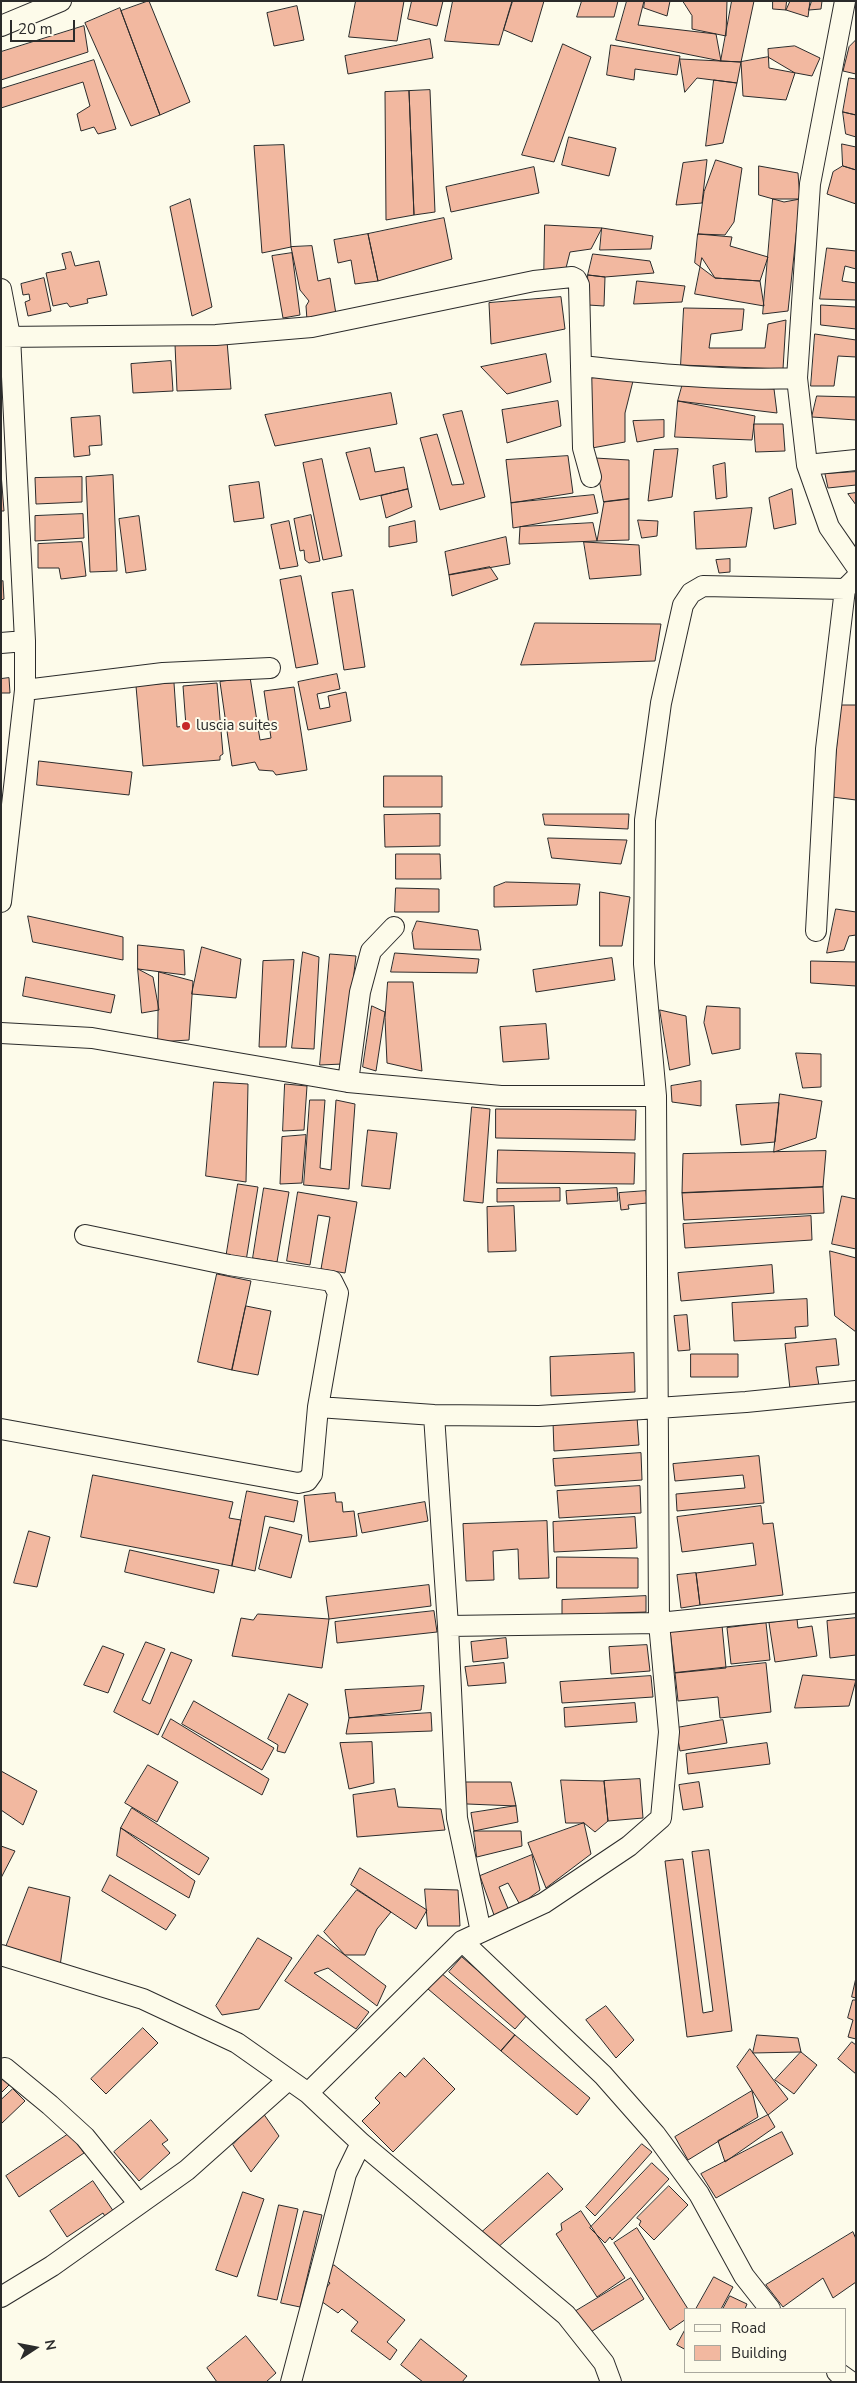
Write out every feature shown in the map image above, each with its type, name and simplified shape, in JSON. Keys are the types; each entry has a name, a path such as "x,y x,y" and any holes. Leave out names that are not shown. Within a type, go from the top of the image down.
{"street":[{"path":"1,26 61,1"},
{"path":"845,1 810,184 797,378 807,465 829,527 856,566"},
{"path":"6,336 216,335 312,327 452,297 564,276 576,279 579,285 582,366 582,448 591,477"},
{"path":"1,289 6,336 26,641 25,690 1,902"},
{"path":"582,366 651,374 752,380 797,378"},
{"path":"807,465 856,460"},
{"path":"308,2093 462,1942 544,1903 629,1846 661,1818 670,1732 659,1623 656,1096 644,964 645,820 661,702 683,605 691,593 703,586 851,583 826,749 816,932"},
{"path":"1,643 26,641"},
{"path":"25,690 163,673 270,668"},
{"path":"348,1082 360,992 371,951 394,927"},
{"path":"1,1033 92,1038 348,1082 501,1096 656,1096"},
{"path":"1,1428 298,1483 307,1481 312,1474 318,1408 338,1293 332,1281 229,1265 84,1235"},
{"path":"318,1408 434,1414 539,1416 856,1391"},
{"path":"434,1414 448,1626 457,1818 481,1932"},
{"path":"448,1626 659,1623 856,1603"},
{"path":"462,1942 603,2075 654,2134 699,2194 744,2276 769,2308"},
{"path":"1,1955 143,2000 237,2043 308,2093 361,2143 566,2315 604,2363 611,2382"},
{"path":"5,2068 50,2105 85,2138 139,2204"},
{"path":"1,2297 52,2266 187,2170 288,2080"},
{"path":"291,2382 346,2174 361,2143"},
{"path":"838,2373 851,2382"}],"building":[{"path":"149,1 190,102 160,115 121,11"},
{"path":"356,1 404,1 397,41 349,37"},
{"path":"412,1 443,1 437,26 408,19"},
{"path":"453,1 512,1 499,45 445,41"},
{"path":"513,1 544,1 532,42 504,30"},
{"path":"582,1 618,1 614,17 577,17"},
{"path":"627,1 644,1 638,25 716,34 721,61 616,40"},
{"path":"645,1 670,1 667,16 644,8"},
{"path":"683,1 727,1 726,36 692,29 692,16"},
{"path":"732,1 754,1 741,62 721,61"},
{"path":"773,1 790,1 786,10 773,9"},
{"path":"787,1 810,1 808,17 786,10"},
{"path":"812,1 822,1 821,9 809,10"},
{"path":"297,6 304,40 274,46 267,13"},
{"path":"120,8 160,115 131,126 85,23"},
{"path":"84,26 88,52 1,80 1,52"},
{"path":"430,39 433,58 348,74 345,56"},
{"path":"856,40 856,74 843,71 849,47"},
{"path":"563,44 591,57 554,162 522,155"},
{"path":"611,45 680,56 677,75 635,69 634,80 607,75"},
{"path":"795,46 820,58 812,76 769,68 768,49"},
{"path":"768,57 795,73 786,100 743,96 741,62"},
{"path":"680,59 741,62 737,83 697,78 685,92"},
{"path":"94,60 116,129 98,134 94,127 81,131 77,114 90,106 83,82 1,108 1,89"},
{"path":"849,78 856,79 856,115 843,112"},
{"path":"714,80 737,83 723,143 706,146"},
{"path":"430,90 435,212 414,215 409,91"},
{"path":"409,91 414,215 386,220 385,92"},
{"path":"843,112 856,115 856,137 846,134"},
{"path":"569,137 616,148 609,176 562,165"},
{"path":"842,144 856,147 856,170 843,166"},
{"path":"284,145 291,247 262,253 254,146"},
{"path":"707,160 702,203 676,205 683,163"},
{"path":"716,160 742,168 734,222 725,235 698,234 704,192"},
{"path":"759,166 798,173 800,199 784,202 759,195"},
{"path":"843,166 856,170 856,204 827,194 833,172"},
{"path":"534,167 539,193 451,212 446,187"},
{"path":"190,199 212,307 192,316 170,207"},
{"path":"773,199 800,199 788,311 763,314"},
{"path":"444,218 452,259 378,281 368,234"},
{"path":"545,225 602,228 591,249 570,252 566,268 544,280"},
{"path":"602,228 653,236 651,249 600,250"},
{"path":"368,234 378,281 355,284 351,260 338,263 334,240"},
{"path":"698,234 732,237 730,246 768,257 760,281 715,278 695,263"},
{"path":"312,246 318,281 330,278 336,314 307,320 306,306 309,301 300,290 291,247"},
{"path":"827,248 856,251 856,269 845,266 842,281 856,283 856,300 820,299"},
{"path":"71,252 75,266 99,261 107,295 87,299 88,303 70,307 67,303 53,306 46,273 66,269 62,254"},
{"path":"292,253 300,315 283,318 272,256"},
{"path":"593,254 650,261 654,273 605,277 588,275"},
{"path":"702,258 715,278 760,281 764,306 695,294"},
{"path":"588,275 605,277 604,306 588,305"},
{"path":"44,278 51,311 28,316 25,302 30,300 29,294 23,295 21,284"},
{"path":"637,281 685,286 682,302 634,304"},
{"path":"561,297 565,329 491,344 489,303"},
{"path":"821,305 856,307 856,329 821,325"},
{"path":"684,308 744,309 742,330 711,334 709,348 765,348 768,324 786,320 783,369 681,365"},
{"path":"815,334 856,340 856,357 838,356 834,386 811,386"},
{"path":"227,341 231,389 177,391 175,344"},
{"path":"546,354 551,382 507,394 481,367"},
{"path":"171,361 173,391 133,393 131,364"},
{"path":"588,376 634,377 625,413 625,442 592,448"},
{"path":"683,383 774,389 777,413 678,401"},
{"path":"391,393 397,424 275,446 265,415"},
{"path":"817,396 856,397 856,420 812,417"},
{"path":"558,401 561,426 507,443 502,410"},
{"path":"678,401 755,416 752,440 675,437"},
{"path":"462,411 485,497 440,510 420,438 437,434 452,485 464,484 443,415"},
{"path":"100,416 102,445 89,446 90,455 74,457 71,418"},
{"path":"664,420 664,437 637,442 633,421"},
{"path":"754,424 783,424 785,451 756,452"},
{"path":"370,448 375,472 404,467 408,489 360,500 346,453"},
{"path":"678,449 672,497 648,501 654,450"},
{"path":"568,456 573,493 511,503 506,460"},
{"path":"595,458 629,460 629,499 604,502"},
{"path":"322,459 342,556 323,560 303,463"},
{"path":"725,463 727,497 716,499 713,466"},
{"path":"856,472 856,485 828,488 825,474"},
{"path":"1,473 4,511 1,511"},
{"path":"113,475 117,571 90,572 86,477"},
{"path":"82,477 82,502 36,504 35,478"},
{"path":"259,482 264,518 234,522 229,486"},
{"path":"408,489 412,507 386,518 381,496"},
{"path":"792,489 796,524 774,529 769,498"},
{"path":"856,493 856,505 848,494"},
{"path":"594,495 598,513 513,528 511,503"},
{"path":"629,499 629,540 597,541 604,502"},
{"path":"752,508 746,547 696,549 694,512"},
{"path":"83,514 84,538 35,541 35,516"},
{"path":"311,515 320,561 309,563 305,560 304,550 300,551 294,519"},
{"path":"139,516 146,570 126,573 119,519"},
{"path":"638,520 658,521 657,536 642,538"},
{"path":"289,521 298,566 280,569 271,525"},
{"path":"415,521 417,542 389,547 389,527"},
{"path":"593,523 597,541 519,544 520,527"},
{"path":"506,537 510,564 449,575 445,552"},
{"path":"82,542 86,576 61,579 59,568 38,568 38,544"},
{"path":"584,542 639,545 641,575 590,579"},
{"path":"730,559 730,572 719,573 716,560"},
{"path":"490,567 498,579 452,596 449,575"},
{"path":"301,576 318,664 296,668 280,580"},
{"path":"3,581 4,599 1,600 1,582"},
{"path":"353,590 365,667 344,670 332,593"},
{"path":"535,623 661,624 655,661 521,665"},
{"path":"337,674 340,689 317,694 320,709 330,707 328,696 346,692 351,721 308,730 298,682"},
{"path":"250,677 260,740 271,738 264,691 294,687 307,770 276,775 273,771 259,770 255,762 232,766 220,682"},
{"path":"9,678 10,693 1,693 1,679"},
{"path":"174,683 177,727 186,726 183,686 217,683 223,754 220,756 220,760 143,766 136,686"},
{"path":"841,705 856,705 856,800 832,797"},
{"path":"39,761 132,772 129,795 37,785"},
{"path":"384,776 442,776 442,807 384,807"},
{"path":"440,814 440,846 385,847 384,815"},
{"path":"543,814 629,814 628,829 545,825"},
{"path":"548,838 627,840 621,864 552,858"},
{"path":"396,854 440,854 441,879 396,879"},
{"path":"506,882 580,884 577,905 494,907 494,887"},
{"path":"396,888 439,889 439,912 395,912"},
{"path":"600,892 630,897 622,946 600,946"},
{"path":"836,909 856,912 856,935 849,936 844,950 827,953"},
{"path":"28,916 123,937 123,960 33,942"},
{"path":"417,921 478,930 481,950 414,949 412,933"},
{"path":"138,945 184,950 185,975 138,969"},
{"path":"202,947 241,959 236,998 192,994"},
{"path":"303,952 319,957 314,1049 292,1048"},
{"path":"395,953 479,959 477,973 391,972"},
{"path":"330,954 356,956 343,1064 320,1065"},
{"path":"612,958 615,980 536,992 533,970"},
{"path":"294,960 286,1047 259,1047 263,961"},
{"path":"811,961 856,962 856,986 811,983"},
{"path":"138,969 153,977 159,1010 142,1013"},
{"path":"159,972 193,981 189,1040 158,1042"},
{"path":"26,977 115,995 111,1013 23,996"},
{"path":"388,982 413,982 422,1071 387,1063 385,1018"},
{"path":"372,1006 385,1012 376,1071 363,1067"},
{"path":"707,1006 740,1008 740,1049 712,1054 704,1023"},
{"path":"660,1010 686,1016 690,1065 670,1070"},
{"path":"546,1024 549,1059 503,1062 500,1027"},
{"path":"796,1053 821,1054 821,1087 803,1088"},
{"path":"701,1081 701,1106 672,1102 671,1086"},
{"path":"214,1082 248,1084 246,1182 206,1176"},
{"path":"285,1084 307,1086 304,1130 283,1131"},
{"path":"780,1094 822,1101 816,1138 774,1152"},
{"path":"310,1100 325,1100 320,1168 331,1170 336,1100 355,1104 349,1189 304,1185"},
{"path":"779,1103 775,1142 741,1145 736,1105"},
{"path":"472,1107 490,1109 483,1203 464,1201"},
{"path":"496,1109 636,1110 635,1140 496,1138"},
{"path":"368,1130 397,1133 390,1189 362,1186"},
{"path":"306,1135 302,1183 280,1184 282,1137"},
{"path":"498,1150 635,1153 634,1184 497,1183"},
{"path":"826,1151 823,1187 682,1193 683,1154"},
{"path":"238,1184 258,1187 246,1261 226,1258"},
{"path":"823,1187 824,1213 684,1220 682,1193"},
{"path":"264,1188 289,1192 277,1262 253,1258"},
{"path":"560,1188 560,1201 497,1202 497,1189"},
{"path":"617,1188 618,1201 567,1204 566,1191"},
{"path":"646,1191 647,1203 628,1205 629,1209 621,1210 619,1193"},
{"path":"298,1192 357,1202 345,1273 321,1269 330,1217 318,1215 310,1265 287,1261"},
{"path":"842,1196 856,1199 856,1249 832,1244"},
{"path":"514,1206 516,1251 488,1252 487,1207"},
{"path":"811,1216 812,1240 685,1248 683,1224"},
{"path":"830,1251 856,1258 856,1332 835,1316"},
{"path":"772,1265 774,1293 681,1301 678,1273"},
{"path":"217,1274 251,1281 232,1370 198,1362"},
{"path":"807,1299 808,1326 795,1327 796,1338 734,1341 732,1303"},
{"path":"246,1306 271,1311 258,1375 232,1370"},
{"path":"687,1315 690,1350 678,1351 674,1316"},
{"path":"836,1339 839,1365 816,1367 819,1386 790,1389 785,1344"},
{"path":"634,1353 635,1392 551,1396 550,1357"},
{"path":"691,1354 738,1354 738,1377 691,1377"},
{"path":"637,1417 639,1445 554,1451 553,1422"},
{"path":"641,1453 642,1480 555,1486 553,1459"},
{"path":"759,1456 764,1503 677,1511 676,1494 745,1488 743,1475 675,1481 673,1464"},
{"path":"93,1475 233,1502 229,1518 241,1520 232,1566 81,1537"},
{"path":"640,1486 641,1513 559,1518 557,1491"},
{"path":"247,1491 298,1501 294,1522 265,1516 255,1571 232,1566"},
{"path":"335,1493 336,1502 342,1502 343,1512 354,1511 357,1536 309,1542 304,1496"},
{"path":"425,1502 428,1521 362,1533 358,1514"},
{"path":"761,1506 763,1524 773,1523 783,1595 700,1605 696,1573 756,1565 753,1543 682,1552 677,1517"},
{"path":"635,1517 637,1548 554,1552 553,1522"},
{"path":"547,1521 549,1578 519,1579 518,1549 493,1551 494,1580 466,1581 463,1524"},
{"path":"270,1527 302,1535 291,1578 259,1569"},
{"path":"29,1531 50,1537 37,1587 14,1583"},
{"path":"130,1550 219,1570 214,1593 125,1572"},
{"path":"557,1557 638,1558 638,1588 557,1588"},
{"path":"696,1573 700,1605 681,1608 677,1575"},
{"path":"429,1585 431,1606 329,1619 326,1597"},
{"path":"646,1596 646,1612 562,1615 562,1600"},
{"path":"434,1611 437,1632 337,1643 335,1622"},
{"path":"258,1614 329,1619 322,1668 232,1656 241,1618 253,1620"},
{"path":"856,1618 856,1655 830,1658 827,1621"},
{"path":"797,1619 798,1628 812,1626 817,1656 775,1662 769,1623"},
{"path":"766,1623 770,1660 731,1664 727,1628"},
{"path":"722,1625 726,1668 675,1673 670,1630"},
{"path":"506,1638 508,1658 473,1662 471,1642"},
{"path":"146,1642 165,1649 142,1700 150,1704 171,1652 192,1660 158,1735 114,1712"},
{"path":"647,1645 650,1671 611,1674 609,1647"},
{"path":"103,1646 124,1654 108,1693 84,1685"},
{"path":"504,1663 506,1683 468,1686 465,1667"},
{"path":"766,1663 771,1712 720,1718 718,1697 678,1701 675,1673"},
{"path":"803,1675 856,1680 849,1706 795,1708"},
{"path":"651,1676 653,1697 562,1703 560,1682"},
{"path":"424,1686 421,1710 349,1718 345,1690"},
{"path":"289,1694 308,1704 285,1753 277,1751 278,1745 268,1739"},
{"path":"194,1701 274,1748 262,1770 182,1724"},
{"path":"635,1703 637,1722 565,1727 564,1708"},
{"path":"431,1713 432,1731 346,1734 349,1718"},
{"path":"171,1719 269,1779 262,1795 162,1737"},
{"path":"723,1720 727,1743 680,1751 676,1728"},
{"path":"372,1742 374,1783 349,1789 340,1743"},
{"path":"767,1743 770,1764 688,1774 686,1754"},
{"path":"148,1765 178,1782 157,1822 125,1803"},
{"path":"1,1771 37,1791 23,1825 1,1810"},
{"path":"640,1779 643,1818 608,1821 604,1781"},
{"path":"561,1780 604,1781 608,1821 595,1832 584,1823 566,1823"},
{"path":"466,1782 511,1782 516,1806 467,1804"},
{"path":"699,1782 703,1807 683,1810 679,1785"},
{"path":"395,1789 398,1807 441,1809 445,1830 357,1837 353,1795"},
{"path":"516,1806 518,1822 474,1831 471,1813"},
{"path":"132,1808 209,1858 199,1875 121,1828"},
{"path":"584,1823 591,1854 546,1888 528,1843"},
{"path":"121,1828 195,1881 189,1898 117,1856"},
{"path":"474,1831 521,1831 522,1846 477,1857"},
{"path":"1,1846 15,1851 1,1878"},
{"path":"709,1850 732,2031 687,2037 665,1861 683,1859 703,2013 713,2011 692,1852"},
{"path":"532,1855 540,1890 520,1905 508,1883 499,1887 512,1918 494,1915 480,1876"},
{"path":"360,1868 427,1910 416,1929 351,1885"},
{"path":"110,1875 176,1915 166,1930 102,1891"},
{"path":"29,1887 70,1897 59,1973 6,1947"},
{"path":"425,1889 458,1890 460,1926 428,1926"},
{"path":"357,1890 391,1912 377,1929 365,1955 345,1955 324,1932"},
{"path":"318,1935 386,1986 377,2006 328,1968 314,1973 369,2012 356,2029 285,1981"},
{"path":"258,1938 292,1958 259,2009 222,2015 216,2006"},
{"path":"462,1957 528,2014 515,2029 449,1972"},
{"path":"441,1973 515,2035 501,2051 428,1989"},
{"path":"856,1978 856,1998 852,1997"},
{"path":"853,2000 856,2000 856,2039 848,2037 853,2020 848,2018"},
{"path":"606,2006 634,2040 616,2058 586,2020"},
{"path":"143,2028 158,2043 106,2094 91,2079"},
{"path":"515,2035 590,2098 577,2115 501,2051"},
{"path":"757,2035 798,2038 801,2052 753,2053"},
{"path":"852,2042 856,2045 856,2074 838,2059"},
{"path":"750,2049 788,2099 768,2115 737,2067"},
{"path":"801,2052 817,2065 794,2094 775,2080"},
{"path":"424,2058 455,2089 393,2152 362,2121 380,2103 375,2098 400,2072 405,2077"},
{"path":"1,2077 9,2085 1,2093"},
{"path":"13,2089 25,2101 1,2124 1,2100"},
{"path":"752,2091 758,2117 688,2160 675,2137"},
{"path":"263,2113 279,2136 251,2172 233,2145"},
{"path":"768,2115 775,2127 725,2162 718,2141"},
{"path":"151,2120 168,2140 162,2144 170,2153 139,2181 114,2152"},
{"path":"782,2132 793,2154 716,2198 701,2174"},
{"path":"70,2133 84,2153 19,2197 6,2176"},
{"path":"642,2144 652,2152 595,2216 586,2207"},
{"path":"652,2163 669,2179 612,2240 610,2237 605,2243 590,2228"},
{"path":"548,2173 563,2189 496,2249 481,2233"},
{"path":"93,2181 116,2215 107,2220 103,2213 67,2237 50,2211"},
{"path":"669,2186 688,2205 654,2240 639,2225 641,2221 637,2218"},
{"path":"243,2192 264,2199 237,2277 216,2270"},
{"path":"279,2205 298,2209 277,2300 258,2296"},
{"path":"304,2211 322,2215 300,2307 281,2303"},
{"path":"581,2211 625,2278 597,2297 556,2234 562,2230 561,2224"},
{"path":"637,2228 687,2308 684,2308 684,2320 670,2330 614,2243"},
{"path":"853,2232 856,2239 856,2282 833,2298 823,2278 783,2307 766,2285"},
{"path":"334,2265 405,2320 387,2342 397,2350 390,2360 351,2331 358,2322 342,2309 338,2313 318,2299 330,2283 324,2278"},
{"path":"714,2277 733,2287 722,2308 697,2308"},
{"path":"631,2278 644,2299 589,2333 576,2311"},
{"path":"730,2296 747,2304 745,2308 724,2308"},
{"path":"684,2332 684,2349 677,2345"},
{"path":"246,2336 276,2373 266,2382 217,2382 207,2368"},
{"path":"421,2339 467,2376 462,2382 423,2382 401,2365"}],"place":[{"name":"luscia suites","path":"186,726"}]}
